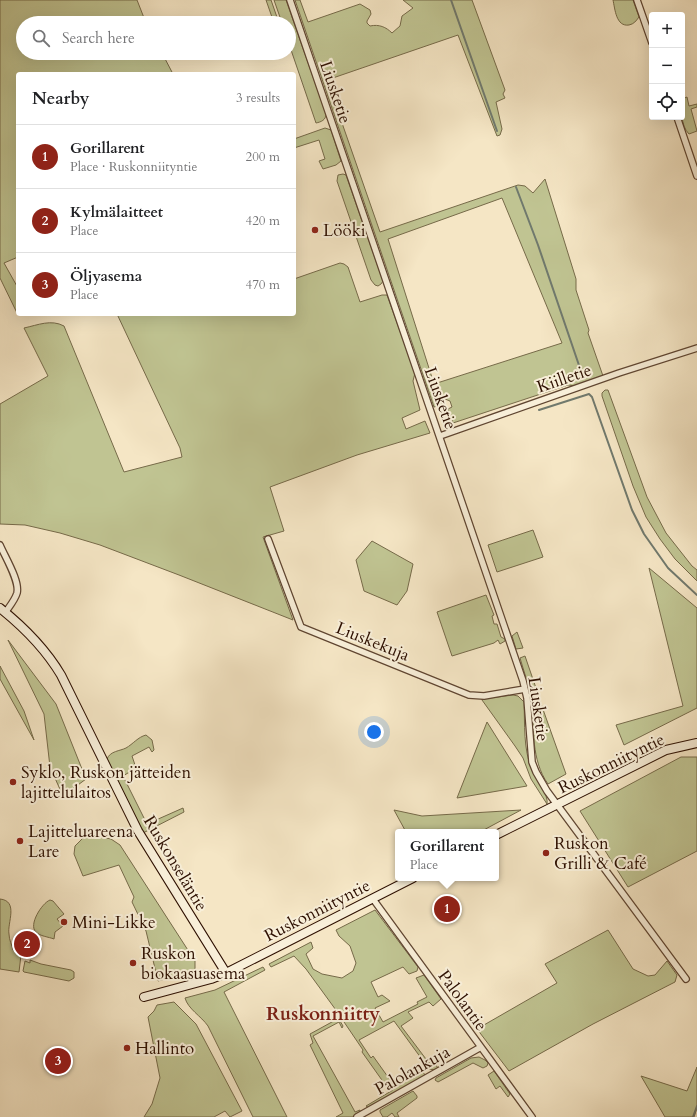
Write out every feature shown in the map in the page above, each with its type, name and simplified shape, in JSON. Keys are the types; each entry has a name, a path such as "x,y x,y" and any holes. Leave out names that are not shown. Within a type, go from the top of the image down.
{"street":[{"name":"Liusketie","path":"290,0 295,16"},
{"path":"637,0 649,35"},
{"name":"Liusketie","path":"296,18 525,688 532,762 536,772 557,805 686,980"},
{"path":"678,120 697,176"},
{"name":"Kiilletie","path":"440,436 619,373 697,348"},
{"name":"Liuskekuja","path":"268,539 301,627 469,695 484,696 525,688"},
{"path":"0,546 16,579 18,587 17,594 3,611"},
{"name":"Ruskonseläntie","path":"3,611 27,631 53,661 65,682 138,831 226,973"},
{"name":"Ruskonniityntie","path":"499,834 666,750 697,743"},
{"name":"Ruskonniityntie","path":"144,997 205,981 226,973 407,881"},
{"name":"Palolantie","path":"373,899 532,1117"},
{"name":"Palolankuja","path":"358,1117 481,1047"}],"green space":[{"path":"0,0 137,0 143,16 16,16 16,60 166,60 172,72 16,72 16,258 4,263 16,284 16,311 0,278"},
{"path":"266,0 271,0 277,16 272,16"},
{"path":"274,0 286,0 292,16 280,16"},
{"path":"295,0 300,0 308,22 360,4 370,10 371,14 367,23 370,26 382,26 392,33 400,26 402,16 413,8 403,0 472,0 505,90 503,94 505,98 496,102 502,129 500,135 497,136 458,35 327,80 380,232 518,185 525,186 533,193 545,179 576,279 576,290 589,330 588,333 603,376 576,386 568,385 453,423 448,409 452,407 450,401 445,399 440,393 441,405 434,407","holes":["502,198 562,343 434,384 388,239"]},
{"path":"613,0 633,0 639,17 635,22 631,25 621,23 617,17"},
{"path":"296,28 326,114 323,120 316,123 294,60 296,60"},
{"path":"687,97 689,106 697,104 697,107 691,109 697,131 689,134 684,126 683,120 685,120 685,98"},
{"path":"325,128 331,130 341,161 336,165 323,169 319,161 325,159 319,140 296,147 296,138"},
{"path":"338,175 346,175 383,281 378,286 371,280 337,181"},
{"path":"340,263 348,267 360,302 382,295 387,295 415,373 413,381 420,410 402,418 406,429 425,421 430,433 357,455 270,487 284,531 263,537 293,620 100,545 60,533 25,525 0,524 0,404 48,376 24,328 49,323 64,326 124,472 182,457 180,448 118,316 296,316 296,278"},
{"path":"605,390 608,390 647,497 666,533 692,566 697,570 697,581 675,559 646,517 633,486 602,396 602,393"},
{"path":"533,530 543,557 497,572 488,545"},
{"path":"372,541 413,564 407,591 397,605 364,591 356,560"},
{"path":"649,568 697,608 697,708 624,745 616,725 683,706"},
{"path":"486,595 494,615 492,616 494,624 497,624 501,637 505,639 505,641 500,644 498,640 494,643 452,656 437,612"},
{"path":"517,632 523,648 516,649 512,636"},
{"path":"8,640 56,704 86,779 63,796 50,767 44,714"},
{"path":"525,656 537,691 530,691 520,658"},
{"path":"0,666 24,711 34,740 0,679"},
{"path":"513,695 518,696 524,702 527,754 532,770 546,796 547,804 531,779 523,758 482,700"},
{"path":"540,701 566,774 548,784 539,765 534,744 532,702"},
{"path":"487,722 527,786 457,798"},
{"path":"146,735 152,740 154,750 152,752 149,747 132,756 136,768 123,776 147,824 183,808 184,812 143,833 107,759 110,754 126,748 140,737"},
{"path":"681,757 697,757 697,851 628,887 580,811"},
{"path":"394,810 422,816 521,810 486,829 404,829"},
{"path":"96,836 111,839 120,845 195,961 195,970 158,981 146,931 132,902 134,897 119,865 83,876 74,854 75,846 83,838"},
{"path":"0,899 6,901 11,908 9,936 13,950 21,955 19,972 0,969"},
{"path":"50,900 53,901 64,914 57,919 63,926 55,932 54,939 39,934 34,929 37,914 43,905"},
{"path":"375,910 418,967 417,971 409,974 403,967 371,982 378,997 382,995 390,1001 375,1008 383,1022 418,1004 417,1002 427,997 416,978 424,975 441,999 433,1006 429,1002 408,1012 413,1018 401,1026 429,1063 433,1061 438,1068 435,1070 429,1069 394,1021 359,1040 371,1058 373,1056 394,1087 420,1071 425,1075 425,1077 369,1108 366,1106 393,1090 387,1081 384,1083 362,1052 363,1050 342,1019 340,1021 343,1026 342,1028 339,1022 313,1036 355,1112 360,1110 360,1112 354,1117 336,1117 343,1113 310,1045 313,1043 310,1034 341,1017 306,969 294,956 271,967 269,964 311,942 313,948 306,954 313,969 322,974 342,978 353,971 356,963 350,946 339,936 336,930"},
{"path":"608,930 633,969 648,976 655,975 667,961 677,975 675,982 593,1024 509,1071 477,1029 557,983 545,964"},
{"path":"30,960 41,964 71,970 74,972 74,978 69,981 24,972 25,961 30,963"},
{"path":"263,967 265,970 224,992 287,1117 253,1117 208,1026 189,1006 185,998 215,990"},
{"path":"174,1002 196,1024 242,1111 230,1117 225,1111 214,1117 144,1117 152,1104 160,1078 148,1017 157,1005"},
{"path":"479,1057 488,1063 487,1066 483,1068 473,1063 438,1082 435,1080 471,1058"},
{"path":"697,1067 697,1108 694,1117 665,1117 641,1076 687,1091"},
{"path":"494,1071 510,1094 508,1097 500,1086 496,1089 488,1075"},
{"path":"413,1091 417,1098 397,1113 399,1117 395,1117 392,1113 387,1117 383,1117 380,1110"}],"waterway":[{"path":"451,0 497,131"},
{"path":"516,187 538,245 583,377"},
{"path":"539,410 589,394 592,397 632,510 644,534 668,568 697,595"},
{"path":"693,1117 697,1106"}],"place":[{"name":"Lööki","path":"315,230"},
{"name":"Syklo, Ruskon jätteiden lajittelulaitos","path":"13,782"},
{"name":"Lajitteluareena Lare","path":"20,841"},
{"name":"Ruskon Grilli & Café","path":"546,853"},
{"name":"Gorillarent","path":"447,909"},
{"name":"Mini-Likke","path":"64,922"},
{"name":"Kylmälaitteet","path":"27,944"},
{"name":"Ruskon biokaasuasema","path":"133,963"},
{"name":"Hallinto","path":"127,1048"},
{"name":"Öljyasema","path":"58,1061"}],"district":[{"name":"Ruskonniitty","path":"323,1013"}]}
